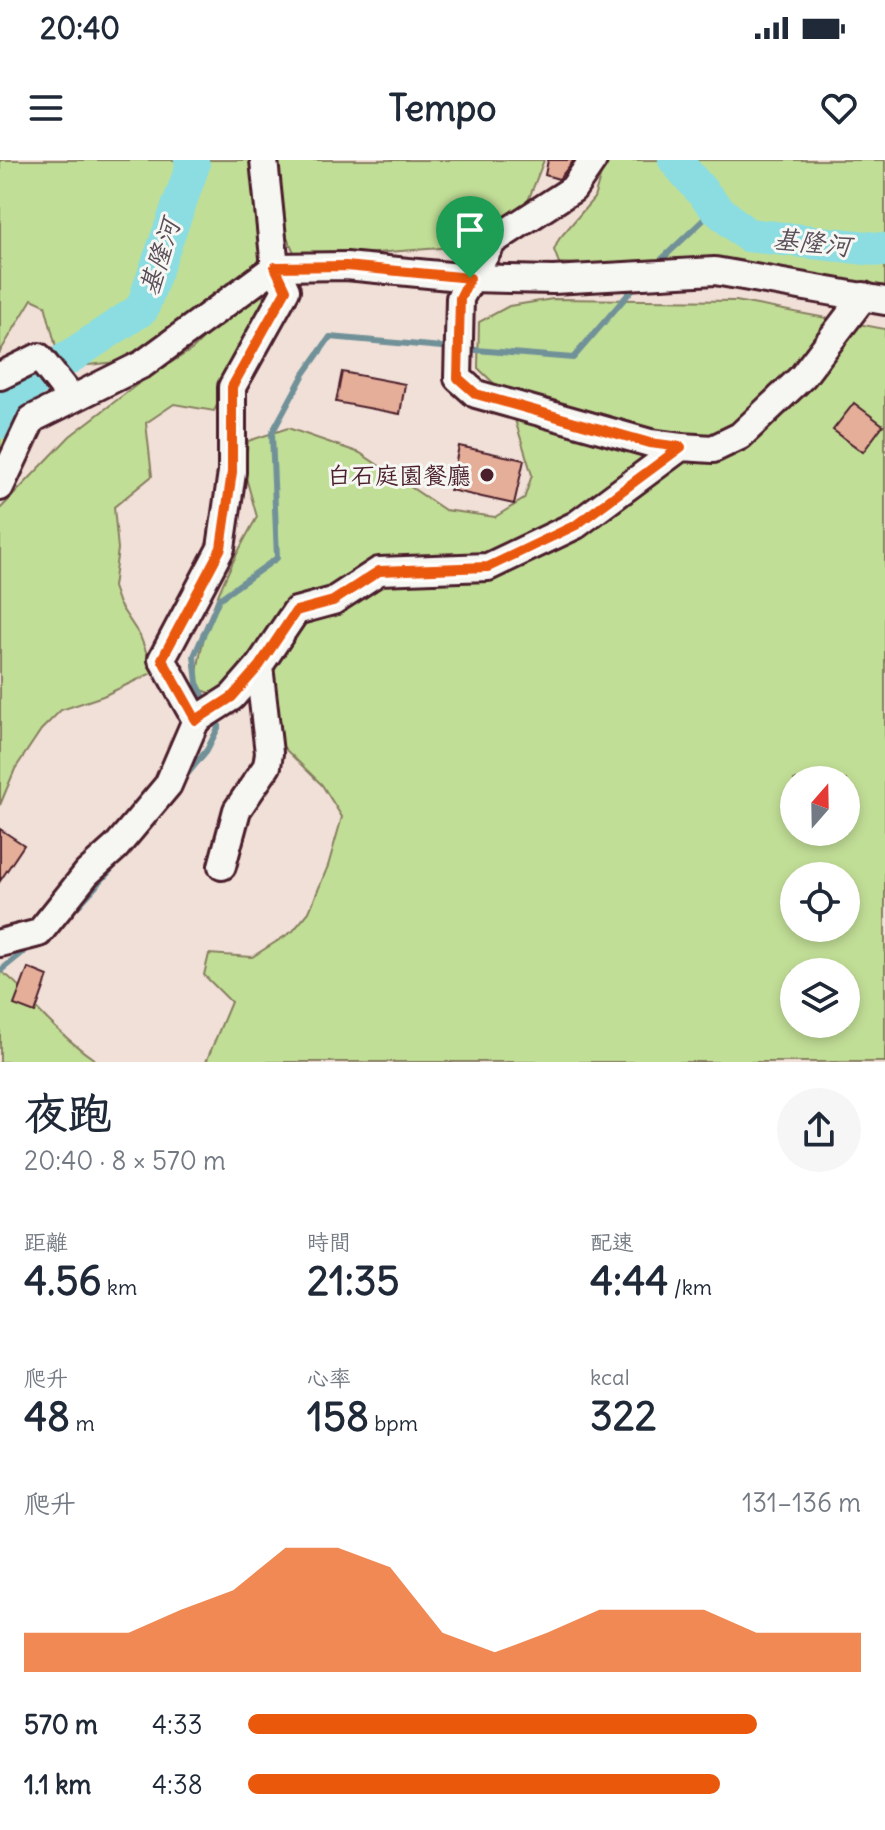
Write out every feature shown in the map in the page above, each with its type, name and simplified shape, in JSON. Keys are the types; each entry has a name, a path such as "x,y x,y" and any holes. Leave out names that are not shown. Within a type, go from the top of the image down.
{"street":[{"path":"196,720 162,659 221,548 232,472 232,387 286,290 275,267 264,160"},
{"path":"593,160 573,189 493,241 470,278 460,298 458,378 476,394 650,443 713,449 740,436 803,376 874,298"},
{"path":"0,487 32,419 143,364 275,267 346,266 470,278 553,280 715,271 874,298"},
{"path":"0,376 39,357 72,399"},
{"path":"0,943 39,933 87,873 116,847 168,785 196,720 232,697 259,666 296,611 333,601 379,571 488,567 576,525 681,447"},
{"path":"222,866 237,810 267,766 269,753 259,666"}],"green space":[{"path":"0,160 544,160 524,211 497,222 466,246 297,259 284,230 264,259 163,342 117,362 79,366 56,347 45,305 32,299 0,352"},
{"path":"605,160 885,160 885,291 810,274 720,261 629,266 559,263 554,250 559,239 594,198"},
{"path":"263,287 264,312 214,411 174,404 146,423 152,476 114,507 118,549 113,587 119,604 140,636 154,672 103,696 61,710 41,730 15,769 0,805 0,509 70,436 143,380 193,349 224,318"},
{"path":"553,299 736,301 885,329 885,1062 206,1062 231,1002 204,975 209,954 252,957 293,931 309,912 328,866 342,817 322,785 281,745 259,702 233,701 196,688 203,643 216,600 257,517 245,474 248,441 288,428 360,453 445,510 495,517 524,499 532,475 508,397 478,368 479,322 509,306"},
{"path":"25,379 32,389 32,398 15,422 0,461 0,388"},
{"path":"0,971 17,984 61,1032 98,1062 0,1062"}],"building":[{"path":"548,160 574,160 559,179 545,175"},
{"path":"342,372 405,384 400,414 336,402"},
{"path":"854,403 883,425 863,452 833,430"},
{"name":"白石庭園餐廳","path":"459,446 524,460 514,504 450,490"},
{"path":"0,829 24,845 0,881"},
{"path":"28,968 48,976 35,1013 14,1005"}],"waterway":[{"name":"基隆河","path":"62,362 142,309 193,165 191,160"},
{"name":"基隆河","path":"675,160 716,208 747,235 885,250"},
{"path":"662,259 716,208"},
{"path":"476,350 573,358 631,291"},
{"path":"203,695 197,683 194,656 219,599 277,558 272,433 304,374 330,337 442,347"},
{"name":"基隆河","path":"0,422 19,390 37,379"},
{"path":"180,783 207,750 219,726"},
{"path":"78,906 116,864"},
{"path":"0,971 32,945"}],"place":[{"name":"白石庭園餐廳","path":"487,475"}],"route":[{"path":"346,266 470,278 460,298 458,378 476,394 650,443 681,447 576,525 488,567 379,571 333,601 296,611 259,666 232,697 196,720 162,659 221,548 232,472 232,387 286,290 275,267 346,266"}]}
